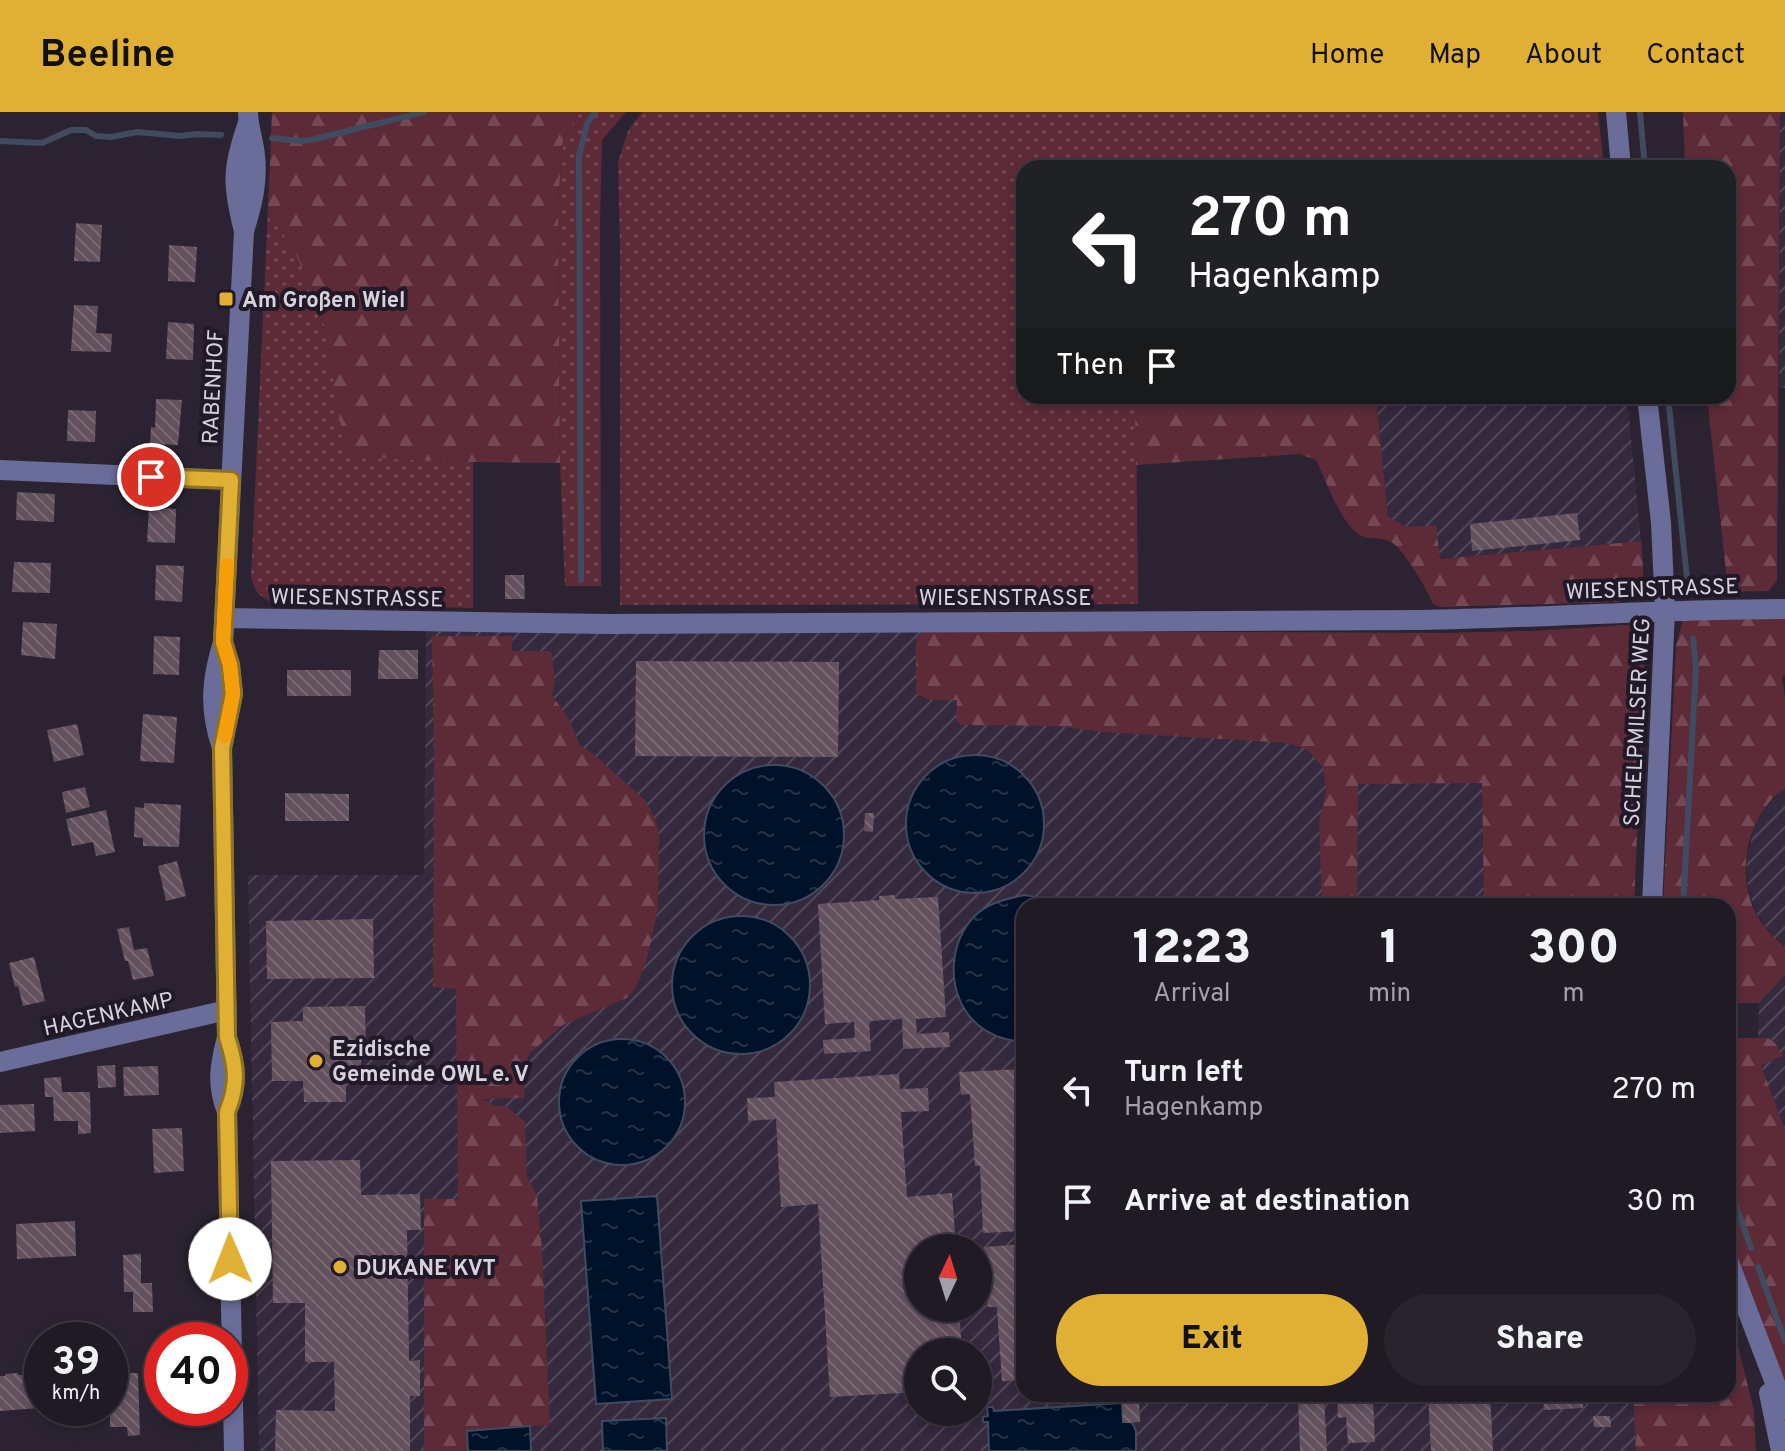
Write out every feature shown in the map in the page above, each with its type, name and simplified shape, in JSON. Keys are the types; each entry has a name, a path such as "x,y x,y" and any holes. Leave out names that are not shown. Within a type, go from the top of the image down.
{"street":[{"path":"1616,112 1620,160"},
{"name":"RABENHOF","path":"234,1451 227,1112 221,1096 219,1068 227,1037 222,748 215,726 212,696 223,642 244,231 253,204 256,177 248,117"},
{"name":"SCHELPMILSER WEG","path":"1648,404 1661,523 1665,610 1652,898"},
{"path":"0,470 231,480"},
{"name":"WIESENSTRASSE","path":"224,618 582,624 1420,620 1665,610 1785,609"},
{"name":"HAGENKAMP","path":"0,1062 227,1010"},
{"path":"1736,1282 1785,1409"},
{"path":"1754,1331 1781,1451"}],"shaded area":[{"path":"1780,112 1785,112 1785,388 1779,388"},
{"path":"1377,404 1628,404 1641,541 1440,559 1407,527 1388,517"},
{"path":"426,630 1530,631 1545,898 1016,898 1016,1402 1633,1402 1636,1451 259,1451 248,875 424,875"},
{"path":"1785,788 1785,948 1757,915 1748,889 1746,859 1755,826 1763,811"},
{"path":"1785,975 1785,1130 1761,1065 1782,1057 1768,1038 1758,1038 1759,1003"}],"green space":[{"path":"272,112 580,112 563,140 558,201 560,463 353,457 345,450 323,320 311,285 268,208"},
{"path":"580,112 626,112 602,140 601,586 565,586 560,463 558,201 563,140"},
{"path":"642,112 1598,112 1603,160 1016,160 1016,404 1266,404 1136,408 1138,604 620,605 618,162 628,131"},
{"path":"1683,112 1780,112 1777,581 1768,591 1733,592 1727,581 1708,404 1736,404 1736,160 1685,160"},
{"path":"268,208 300,263 319,306 330,352 345,450 354,457 473,462 473,608 278,604 257,592 251,577"},
{"path":"1377,404 1388,517 1407,527 1436,525 1440,559 1641,541 1643,570 1640,585 1629,597 1619,602 1440,607 1433,604 1415,570 1396,546 1385,540 1366,538 1351,527 1336,504 1316,460 1300,454 1136,465 1135,407"},
{"path":"1683,619 1785,619 1785,676 1782,677 1785,697 1785,788 1761,813 1754,829 1748,846 1746,881 1756,914 1785,948 1785,975 1759,1003 1736,1003 1736,898 1663,898 1676,646"},
{"path":"1646,624 1634,898 1484,898 1482,783 1358,784 1357,898 1322,898 1319,821 1326,791 1323,767 1306,749 1287,743 1103,732 1058,726 961,725 956,720 957,700 930,700 916,694 916,639 923,631 1530,631"},
{"path":"432,636 512,636 512,651 549,651 555,681 552,695 568,718 580,745 644,799 655,818 659,836 658,910 646,962 636,987 627,998 563,1025 530,1053 525,1064 524,1098 483,1099 495,1106 506,1106 525,1122 527,1177 537,1196 542,1249 550,1425 467,1431 468,1451 424,1451 424,1199 458,1199 456,989 433,987"},
{"path":"1736,1038 1768,1038 1783,1056 1761,1065 1785,1130 1785,1384 1736,1254"},
{"path":"1736,1340 1754,1411 1756,1451 1636,1451 1633,1402 1736,1402"}],"water":[{"path":"975,755 1001,760 1024,775 1039,798 1044,824 1039,850 1024,873 1001,888 975,893 949,888 926,873 911,850 906,824 911,798 926,775 949,760"},
{"path":"774,765 801,771 823,786 838,808 844,835 838,862 823,884 801,899 774,905 747,899 725,884 710,862 704,835 710,808 725,786 747,771"},
{"path":"1024,895 1042,898 1016,898 1016,1041 1000,1037 978,1025 967,1013 955,985 955,953 967,925 983,909"},
{"path":"741,916 768,921 790,936 805,958 810,985 805,1012 790,1034 768,1049 741,1054 714,1049 692,1034 677,1012 672,985 677,958 692,936 714,921"},
{"path":"622,1039 646,1044 666,1058 680,1078 685,1102 680,1126 666,1146 646,1160 622,1165 598,1160 578,1146 564,1126 559,1102 564,1078 578,1058 598,1044"},
{"path":"657,1196 672,1399 596,1404 581,1201"},
{"path":"1122,1403 1123,1422 1132,1422 1136,1431 1136,1451 989,1451 988,1426 992,1426 992,1407 994,1411"},
{"path":"666,1418 667,1451 603,1451 602,1421"},
{"path":"530,1426 531,1451 468,1451 467,1431"}],"building":[{"path":"76,223 102,225 100,262 74,261"},
{"path":"169,245 197,247 195,282 168,281"},
{"path":"74,305 98,306 96,333 112,334 111,352 71,351"},
{"path":"168,322 194,324 193,360 166,359"},
{"path":"156,399 182,400 178,445 150,444 151,427 155,428"},
{"path":"68,410 96,411 95,442 67,441"},
{"path":"17,492 55,494 54,522 16,520"},
{"path":"149,507 176,509 175,543 147,542"},
{"path":"1577,513 1580,540 1472,551 1470,524"},
{"path":"14,562 51,563 50,593 12,592"},
{"path":"156,565 184,566 182,602 155,600"},
{"path":"505,575 524,575 525,599 505,599"},
{"path":"23,622 57,624 55,659 21,655"},
{"path":"154,636 180,637 179,675 153,674"},
{"path":"379,650 418,650 418,679 378,679"},
{"path":"636,661 839,662 838,757 635,756"},
{"path":"287,670 351,670 351,696 287,696"},
{"path":"143,714 177,717 174,763 140,761"},
{"path":"77,724 84,755 54,762 47,730"},
{"path":"85,787 90,807 66,813 62,792"},
{"path":"285,793 349,794 349,821 285,821"},
{"path":"144,803 181,805 179,847 143,846 143,838 134,837 135,807 144,808"},
{"path":"106,810 115,852 96,856 93,842 72,846 66,819"},
{"path":"865,813 874,813 873,832 864,831"},
{"path":"177,861 186,896 166,901 158,866"},
{"path":"895,895 895,899 938,897 946,1017 916,1019 917,1034 949,1032 950,1047 903,1049 902,1019 869,1021 871,1051 824,1054 823,1040 855,1038 854,1022 825,1024 818,904 879,900 879,896"},
{"path":"373,919 374,978 267,979 266,921"},
{"path":"129,927 134,950 147,948 154,976 133,980 117,929"},
{"path":"34,957 45,1001 23,1006 9,963"},
{"name":"Ezidische Gemeinde OWL e. V","path":"365,1006 366,1051 361,1051 361,1070 346,1070 346,1102 304,1102 303,1081 272,1081 271,1022 303,1021 303,1007"},
{"path":"115,1065 116,1087 98,1088 97,1066"},
{"path":"158,1066 159,1095 124,1096 123,1067"},
{"path":"1016,1069 1016,1231 983,1233 980,1166 975,1166 970,1094 961,1095 959,1072"},
{"path":"899,1074 900,1089 928,1088 929,1111 901,1112 907,1197 952,1193 955,1234 904,1234 904,1322 960,1322 961,1338 904,1338 904,1393 830,1397 818,1204 781,1207 776,1119 748,1121 747,1098 775,1097 774,1082"},
{"path":"61,1077 62,1092 90,1092 91,1133 78,1134 78,1121 54,1121 53,1097 45,1097 44,1078"},
{"path":"34,1104 35,1131 0,1133 0,1105"},
{"path":"182,1128 184,1171 154,1173 152,1129"},
{"name":"DUKANE KVT","path":"360,1160 361,1195 420,1194 421,1230 407,1230 409,1361 420,1360 420,1396 410,1396 410,1451 275,1451 276,1410 335,1411 334,1362 305,1362 305,1303 273,1303 271,1161"},
{"path":"75,1221 76,1256 17,1259 16,1224"},
{"path":"1016,1245 1016,1380 1002,1381 997,1307 992,1307 992,1246"},
{"path":"141,1254 141,1283 152,1283 153,1312 133,1312 133,1292 124,1292 123,1255"},
{"path":"128,1373 138,1373 140,1435 128,1436 127,1427 110,1427 128,1426"},
{"path":"24,1375 24,1409 0,1411 0,1376"},
{"path":"1122,1402 1139,1402 1140,1422 1123,1423"},
{"path":"1298,1402 1324,1402 1327,1451 1300,1451"},
{"path":"1337,1402 1373,1402 1375,1442 1348,1443 1346,1417 1338,1418"},
{"path":"1428,1402 1490,1402 1493,1451 1431,1451"},
{"path":"1544,1402 1583,1402 1583,1408 1544,1410"},
{"path":"1593,1416 1610,1416 1611,1427 1594,1427"}],"waterway":[{"path":"272,138 311,140 424,112"},
{"path":"581,580 579,156 587,124 595,112"},
{"path":"1640,112 1644,160"},
{"path":"0,141 42,143 71,130 86,130 96,136 111,137 137,132 181,136 221,135"},
{"path":"1669,404 1688,588"},
{"path":"1683,898 1696,668 1693,638"},
{"path":"1736,1206 1751,1248"},
{"path":"1758,1267 1785,1341"}],"slow traffic":[{"path":"225,736 233,694 230,665 223,642 227,565"}],"place":[{"name":"Am Großen Wiel","path":"226,299"},
{"name":"Ezidische Gemeinde OWL e. V","path":"316,1061"},
{"name":"DUKANE KVT","path":"340,1267"}],"route":[{"path":"151,477 231,480 223,642 230,665 233,694 222,748 227,1037 236,1066 234,1096 227,1112 230,1259"}]}
